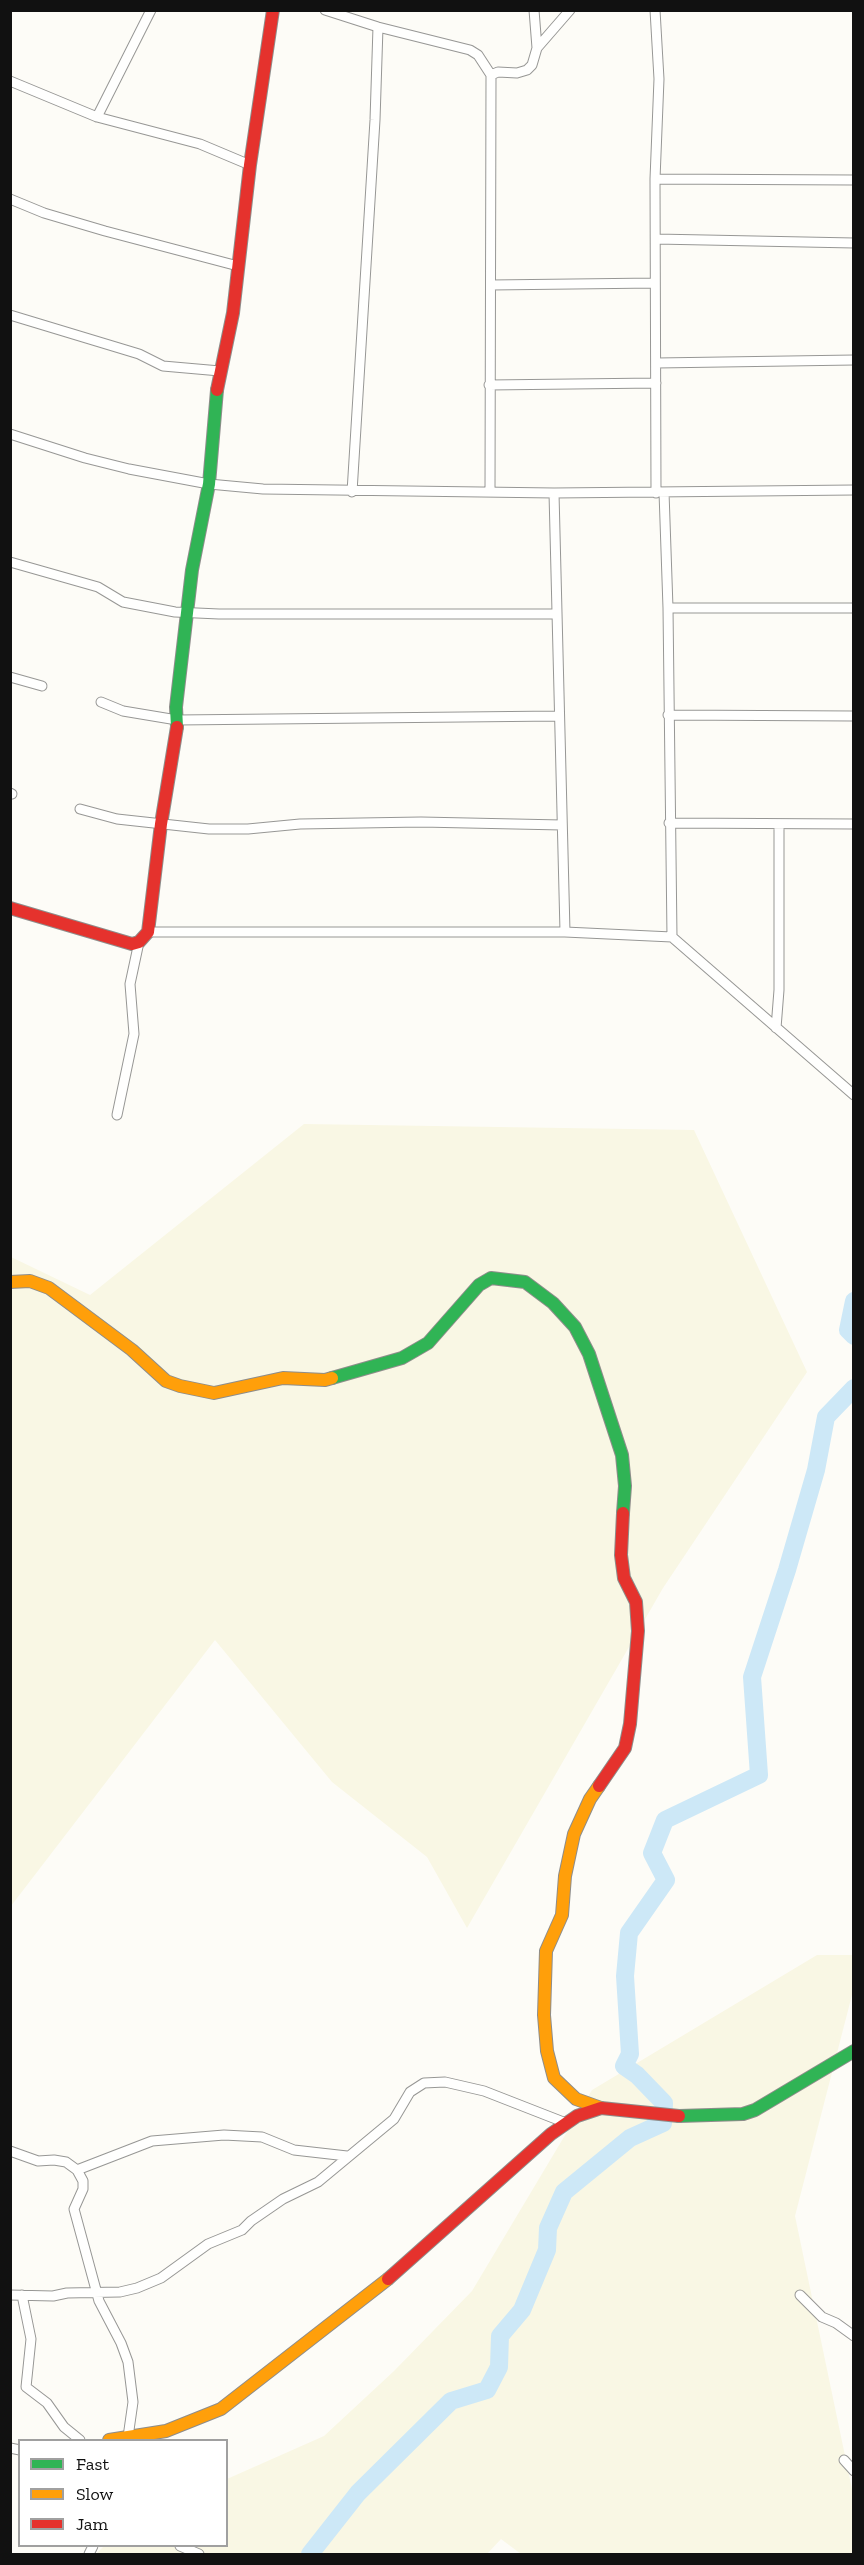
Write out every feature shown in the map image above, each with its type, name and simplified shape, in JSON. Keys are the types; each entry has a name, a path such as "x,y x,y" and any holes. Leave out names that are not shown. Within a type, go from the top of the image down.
{"street":[{"path":"97,117 151,10"},
{"path":"117,1115 134,1034 130,984 139,942 148,932 161,824 177,734 176,707 192,570 208,484 214,410 220,371 233,313 250,165 273,10"},
{"path":"325,10 378,27 470,50 478,55 491,75 490,492"},
{"path":"491,75 498,72 527,70 535,58 537,48 534,10"},
{"path":"537,48 570,10"},
{"path":"655,10 659,79 655,179 656,383 660,493 668,608 672,937"},
{"path":"352,492 375,120 378,27"},
{"path":"10,81 97,117 200,144 250,165"},
{"path":"655,179 854,180"},
{"path":"10,199 44,213 105,231 238,266"},
{"path":"656,240 854,243"},
{"path":"491,285 655,283"},
{"path":"10,315 139,354 163,366 220,371"},
{"path":"657,363 854,360"},
{"path":"489,385 656,383"},
{"path":"10,434 85,458 208,484 263,489 554,493 854,490"},
{"path":"554,493 565,932"},
{"path":"10,562 98,586 123,602 188,613 557,614"},
{"path":"668,608 854,608"},
{"path":"10,677 42,686"},
{"path":"101,702 123,711 177,720 558,716"},
{"path":"668,715 854,716"},
{"path":"80,809 117,819 224,830 300,824 421,822 562,825"},
{"path":"669,823 854,824"},
{"path":"776,1028 779,990 778,825"},
{"path":"10,908 132,944 139,942"},
{"path":"148,932 565,932 672,937 854,1095"},
{"path":"10,1282 30,1281 49,1288 132,1350 166,1381 214,1392 283,1378 325,1380 402,1358 428,1343 479,1285 491,1278 525,1282 553,1303 575,1327 589,1354 622,1455 625,1486 621,1555 624,1578 636,1602 638,1631 630,1724 625,1748 590,1799 574,1834 565,1876 562,1915 546,1951 544,2015 554,2078 576,2099 601,2108 673,2116 732,2115 755,2110 854,2051"},
{"path":"10,2295 53,2296 67,2292 120,2292 161,2278 208,2244 242,2230 283,2199 318,2182 394,2119 410,2092 430,2082 446,2082 484,2091 566,2123"},
{"path":"115,2439 166,2431 221,2409 377,2289 566,2123 588,2111 601,2108"},
{"path":"77,2170 152,2141 224,2135 262,2137 294,2150 346,2157"},
{"path":"10,2151 38,2161 60,2160 77,2170 84,2185 74,2210 99,2301 121,2343 128,2362 133,2402 128,2437"},
{"path":"22,2295 31,2339 26,2387 47,2403 64,2427 79,2439"},
{"path":"800,2295 822,2317 854,2336"},
{"path":"844,2460 854,2471"},
{"path":"182,2547 199,2554"}],"shaded area":[{"path":"304,1124 694,1130 807,1372 663,1588 467,1928 427,1857 332,1782 215,1640 11,1906 11,1257 90,1295"},
{"path":"817,1955 853,1955 853,1991 795,2216 853,2494 853,2554 521,2554 501,2539 487,2554 96,2554 103,2547 228,2547 228,2479 324,2436 394,2371 472,2291 592,2090"}],"waterway":[{"path":"854,1301 848,1330 854,1336"},
{"path":"310,2554 358,2493 451,2401 487,2390 499,2367 500,2336 522,2310 547,2250 548,2228 564,2192 630,2138 663,2123 664,2103 637,2075 624,2066 630,2054 625,1976 629,1933 666,1880 652,1853 665,1820 759,1775 752,1677 787,1570 816,1470 826,1417 854,1388"}],"traffic: fast":[{"path":"177,727 176,707 192,570 209,484 217,390"},
{"path":"332,1378 402,1358 428,1343 479,1285 491,1278 525,1282 553,1303 575,1327 589,1354 622,1455 625,1486 623,1513"},
{"path":"679,2116 743,2114 755,2110 854,2051"}],"traffic: slow":[{"path":"10,1282 30,1281 49,1288 132,1350 166,1381 180,1386 214,1393 283,1378 325,1380 332,1378"},
{"path":"599,1786 590,1799 574,1834 565,1876 562,1915 546,1951 544,2015 547,2051 554,2078 576,2099 601,2108"},
{"path":"115,2439 166,2431 221,2409 388,2279"}],"traffic: jam":[{"path":"217,390 233,313 250,165 273,10"},
{"path":"10,908 132,944 139,942 148,932 161,824 177,727"},
{"path":"599,1786 625,1748 630,1724 638,1631 636,1602 624,1578 621,1555 623,1513"},
{"path":"388,2279 551,2134 577,2116 601,2108 679,2116"}]}
